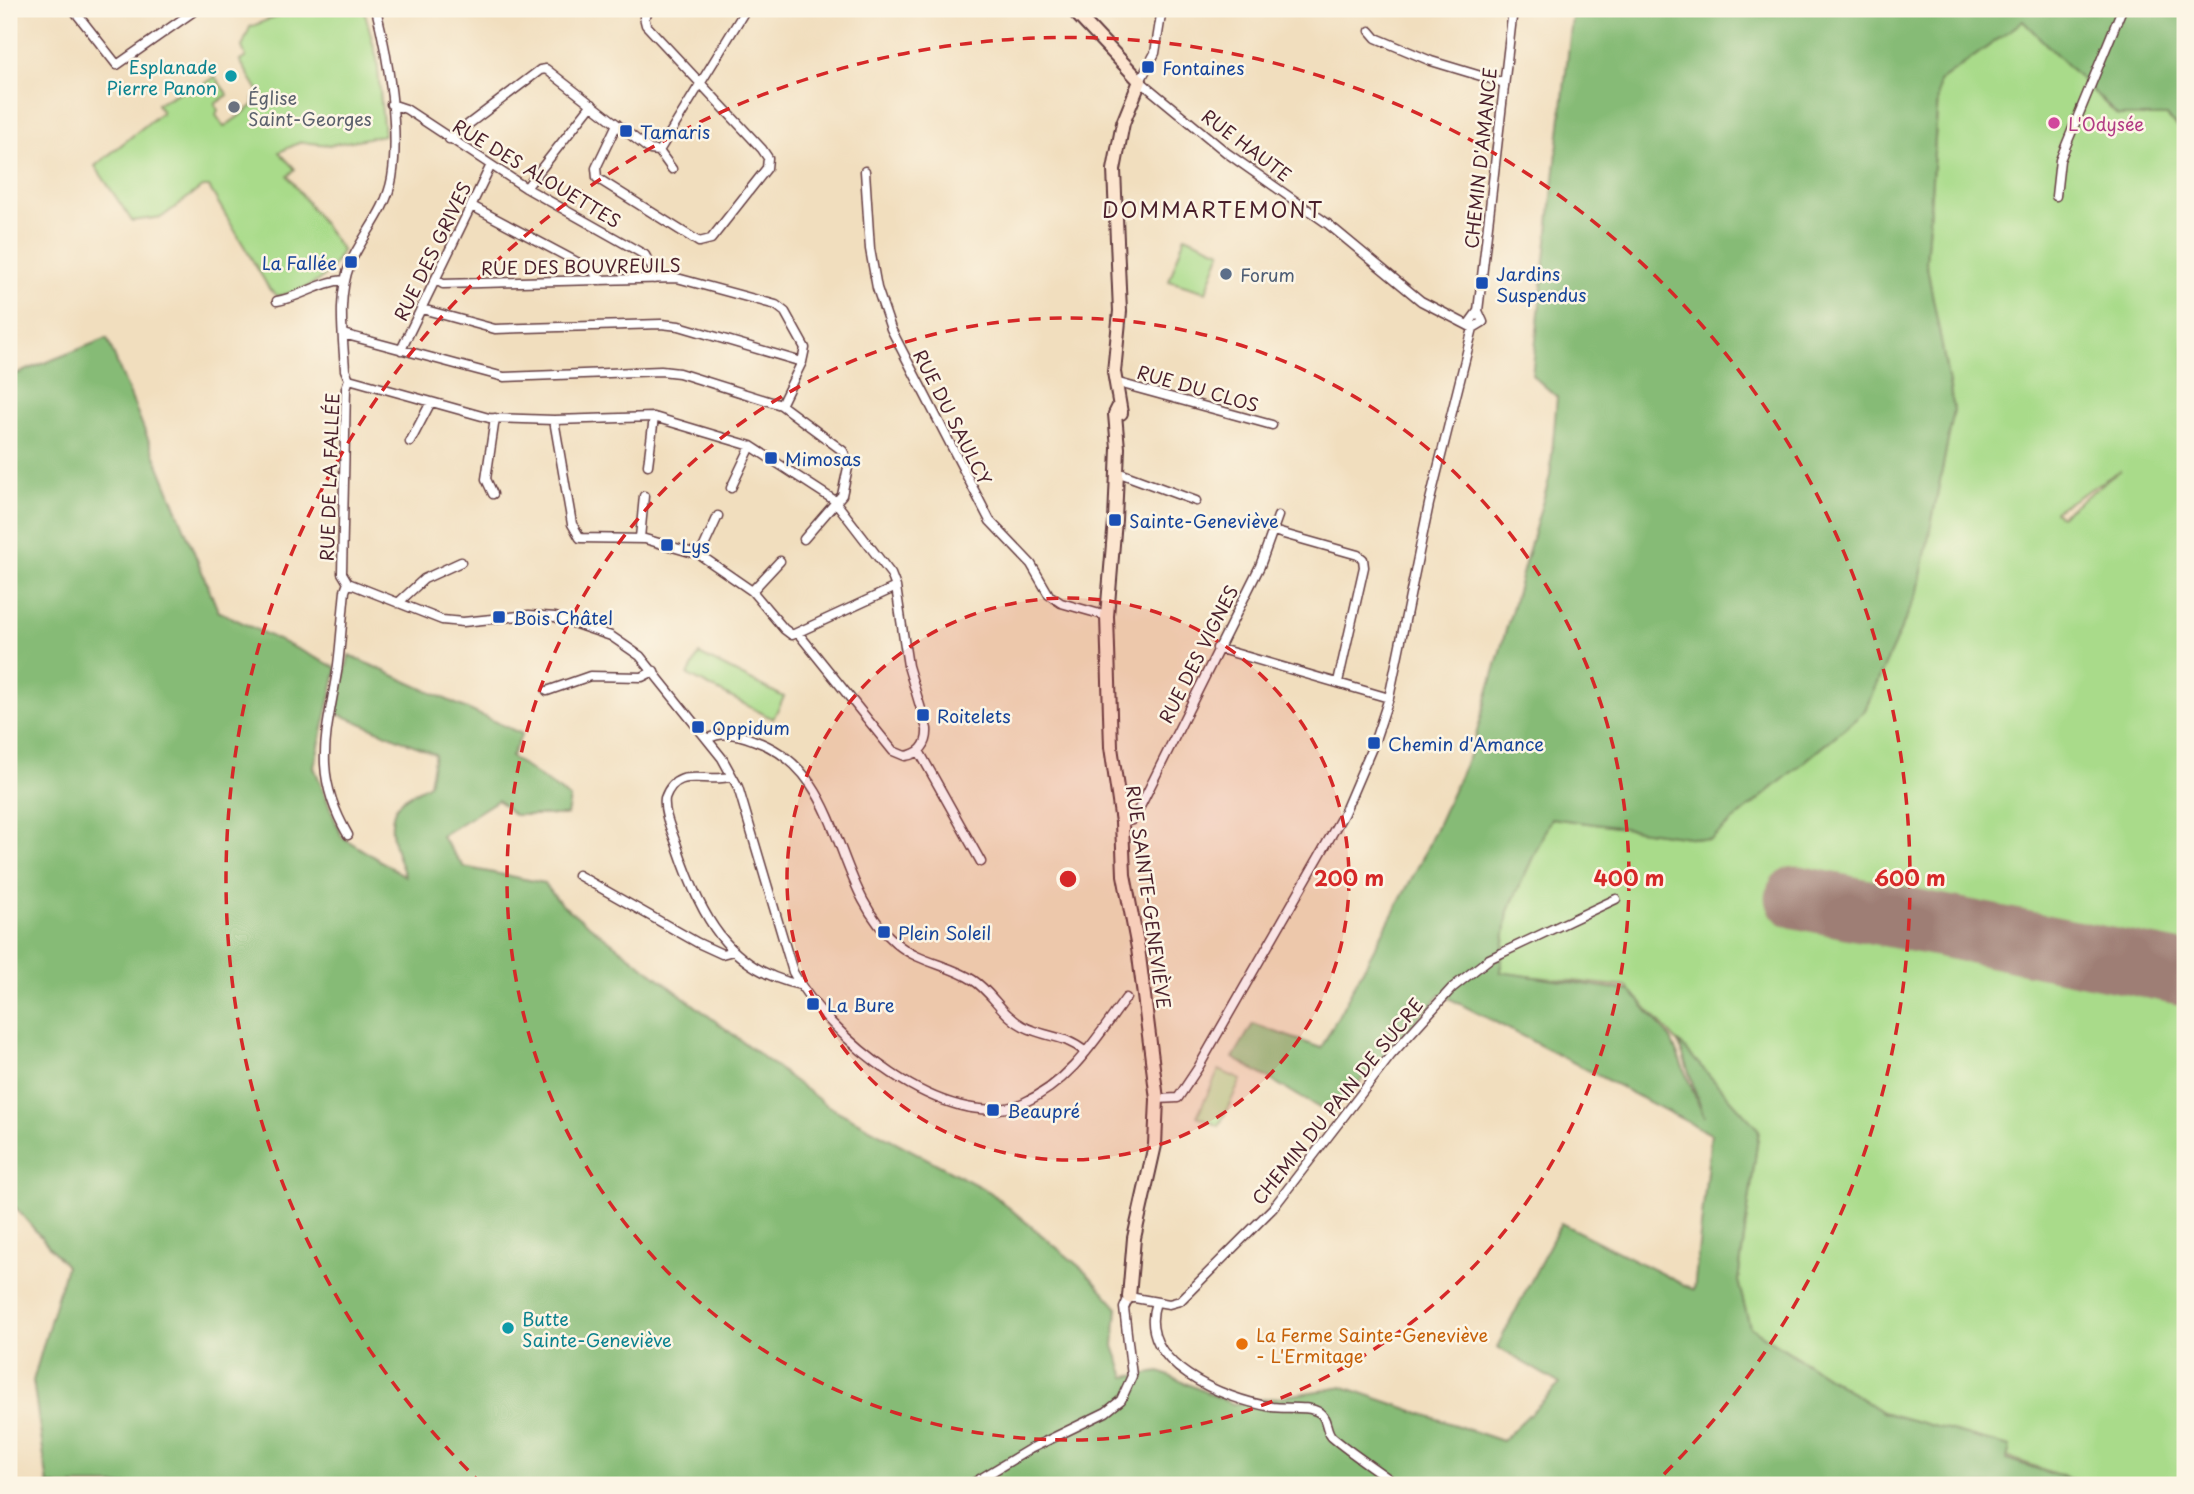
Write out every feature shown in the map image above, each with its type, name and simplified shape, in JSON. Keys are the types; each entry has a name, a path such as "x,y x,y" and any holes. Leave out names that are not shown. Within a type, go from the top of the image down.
{"street":[{"path":"74,9 117,65 194,10"},
{"name":"RUE DE LA FALLÉE","path":"348,835 337,817 326,785 323,747 338,669 348,583 342,573 346,388 349,379 345,370 343,334 345,280 351,262 375,225 392,178 388,62 376,9"},
{"path":"618,124 596,168 599,181 699,242 709,241 768,162 762,149 646,25 644,18 651,9"},
{"path":"659,151 746,9"},
{"path":"1072,9 1140,81 1155,53 1162,9"},
{"name":"CHEMIN D'AMANCE","path":"1157,1099 1180,1096 1223,1026 1344,813 1374,743 1389,698 1429,504 1473,328 1483,323 1478,310 1513,9"},
{"path":"2056,196 2058,170 2068,137 2122,9"},
{"path":"1370,31 1376,38 1431,61 1504,83"},
{"path":"449,139 540,70 551,71 650,150 659,151 672,169"},
{"name":"RUE HAUTE","path":"1140,81 1227,153 1328,224 1421,301 1473,328"},
{"name":"RUE SAINTE-GENEVIÈVE","path":"1129,1297 1134,1238 1156,1144 1157,1099 1138,948 1124,875 1121,818 1111,747 1107,617 1118,448 1122,435 1115,382 1120,276 1114,170 1123,122 1140,81"},
{"name":"RUE DES ALOUETTES","path":"391,104 406,109 526,188 645,255 654,279"},
{"path":"526,188 592,104"},
{"name":"RUE DES GRIVES","path":"401,350 491,165"},
{"name":"RUE DU SAULCY","path":"865,172 870,249 877,288 891,329 990,521 1031,564 1049,595 1061,603 1107,617"},
{"path":"472,206 592,270 601,280"},
{"name":"RUE DES BOUVREUILS","path":"436,280 443,284 687,279 781,307 805,348 802,362"},
{"path":"278,301 297,298 333,281 345,280"},
{"path":"422,309 495,329 662,324 679,326 802,362 781,405"},
{"path":"343,334 504,377 679,373 781,405 847,456 845,486 836,502 804,538"},
{"path":"349,379 495,418 554,420 654,417 751,446 836,502 891,574 896,587 908,666 928,729 928,737 919,751 905,756 893,751 797,634"},
{"name":"RUE DU CLOS","path":"1115,382 1272,425"},
{"path":"410,442 431,402"},
{"path":"648,465 654,417"},
{"path":"493,494 486,479 495,418"},
{"path":"554,420 576,535 583,539 640,538 700,555 752,591 786,632 797,634 896,587"},
{"path":"731,488 751,446"},
{"path":"1117,472 1196,501"},
{"path":"640,538 644,496"},
{"path":"700,555 718,516"},
{"name":"RUE DES VIGNES","path":"1121,818 1141,805 1260,566 1278,516"},
{"path":"1273,531 1358,555 1363,559 1364,567 1338,682"},
{"path":"752,591 780,561"},
{"path":"398,603 425,579 461,562"},
{"path":"348,583 449,621 545,615 581,624 621,641 654,671 732,776 743,799 793,972 800,985 827,1020 863,1052 905,1080 957,1105 993,1110 1021,1104 1063,1077 1086,1052 1126,998"},
{"path":"1217,648 1316,679 1338,682 1389,698"},
{"path":"547,691 590,676 642,677 654,671"},
{"path":"707,739 726,733 759,742 796,766 810,780 835,826 859,894 879,927 896,944 929,963 957,971 975,981 1018,1023 1033,1031 1069,1039 1086,1052"},
{"path":"919,751 981,862"},
{"path":"732,776 718,780 682,778 670,787 664,803 695,897 733,951 743,960 774,977 800,985"},
{"path":"578,875 698,943 722,954 733,951"},
{"name":"CHEMIN DU PAIN DE SUCRE","path":"1129,1297 1180,1301 1263,1220 1391,1055 1452,988 1489,958 1616,899"},
{"path":"970,1485 1030,1449 1117,1405 1127,1392 1132,1376 1124,1308 1129,1297"},
{"path":"1156,1301 1153,1329 1162,1349 1175,1367 1222,1392 1270,1407 1316,1411 1325,1419 1331,1436 1397,1485"}],"green space":[{"path":"294,9 364,9 377,59 384,135 330,145 301,142 279,152 295,169 288,176 342,250 331,269 317,282 278,296 270,290 209,187 202,187 162,217 132,221 95,166 162,112 157,104 185,89 190,93 215,77 228,95 215,104 218,110 216,115 224,127 254,105 253,98 259,92 240,61 246,57 242,47 250,27"},
{"path":"1573,9 2185,9 2185,133 2166,116 2118,116 2023,21 1939,82 1926,262 1954,410 1918,591 1864,712 1710,840 1551,818 1508,911 1500,972 1631,991 1671,1039 1704,1117 1678,1041 1759,1130 1738,1281 1750,1327 1882,1412 2010,1447 2007,1459 2087,1485 48,1485 33,1381 66,1266 9,1200 9,377 107,338 218,611 337,668 314,767 342,837 405,876 393,839 392,819 400,802 429,784 435,754 336,713 349,655 522,734 511,757 570,798 567,815 514,815 498,800 441,836 464,867 544,883 561,904 826,1105 990,1192 1086,1272 1117,1307 1114,1346 1125,1377 1160,1372 1233,1404 1344,1387 1502,1441 1560,1384 1497,1347 1561,1223 1694,1290 1711,1134 1441,994 1330,1114 1233,1058 1253,1024 1321,1048 1421,861 1472,749 1550,476 1557,397 1532,375"},
{"path":"2023,21 2118,116 2166,116 2185,133 2185,1485 2087,1485 1882,1412 1750,1327 1738,1281 1759,1130 1627,987 1500,973 1508,911 1551,818 1710,840 1864,712 1918,591 1954,410 1926,262 1938,100 1934,95 1939,82","holes":["2121,470 2060,516 2055,511"]},
{"path":"1185,236 1221,251 1206,292 1169,281"},
{"path":"699,654 784,697 773,719 688,675"},
{"path":"1219,1070 1241,1080 1219,1126 1197,1116"}],"runway":[{"path":"1797,897 2185,974"}],"place":[{"name":"Fontaines","path":"1148,67"},
{"name":"Esplanade Pierre Panon","path":"231,76"},
{"name":"Église Saint-Georges","path":"234,107"},
{"name":"L'Odysée","path":"2054,123"},
{"name":"Tamaris","path":"626,131"},
{"name":"La Fallée","path":"351,262"},
{"name":"Forum","path":"1226,274"},
{"name":"Jardins Suspendus","path":"1482,283"},
{"name":"Mimosas","path":"771,458"},
{"name":"Sainte-Geneviève","path":"1115,520"},
{"name":"Lys","path":"667,545"},
{"name":"Bois Châtel","path":"499,617"},
{"name":"Roitelets","path":"923,715"},
{"name":"Oppidum","path":"698,727"},
{"name":"Chemin d'Amance","path":"1374,743"},
{"name":"Plein Soleil","path":"884,932"},
{"name":"La Bure","path":"813,1004"},
{"name":"Beaupré","path":"993,1110"},
{"name":"Butte Sainte-Geneviève","path":"508,1328"},
{"name":"La Ferme Sainte-Geneviève - L'Ermitage","path":"1242,1344"}],"district":[{"name":"DOMMARTEMONT","path":"1213,209"}]}
